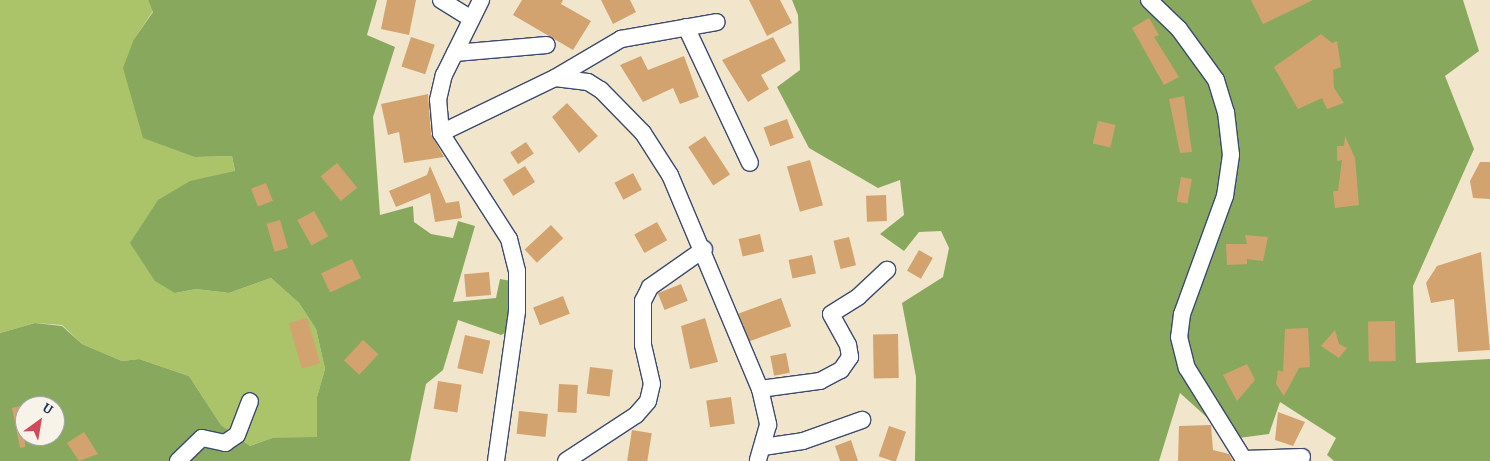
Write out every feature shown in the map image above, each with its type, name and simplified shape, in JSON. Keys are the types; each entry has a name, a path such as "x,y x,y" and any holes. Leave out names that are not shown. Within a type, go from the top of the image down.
{"street":[{"path":"441,0 472,19"},
{"path":"481,0 454,53 440,89 441,133 509,239 517,271 517,311 496,461"},
{"path":"1149,0 1179,29 1216,80 1226,112 1231,155 1225,196 1182,314 1179,337 1187,368 1245,460 1302,457"},
{"path":"441,133 555,78 621,38 717,22"},
{"path":"686,27 750,163"},
{"path":"454,53 547,45"},
{"path":"555,78 588,82 621,107 670,174 704,249 760,389 768,425 761,454"},
{"path":"566,461 636,415 648,401 652,384 642,345 643,301 650,287 704,249"},
{"path":"760,389 820,381 841,370 850,358 848,345 831,314 858,297 887,270"},
{"path":"178,461 202,438 225,443 237,435 250,401"},
{"path":"761,454 862,420"}],"green space":[{"path":"0,0 148,0 153,11 134,39 195,157 232,156 235,172 215,177 175,293 196,289 229,293 271,278 299,303 316,329 325,369 317,397 317,438 272,438 250,446 221,425 189,376 139,359 122,361 82,344 62,325 35,323 0,333"},
{"path":"148,0 377,0 367,35 395,47 373,117 380,215 413,206 414,222 431,234 453,238 458,221 475,226 453,302 496,298 500,279 517,282 512,329 501,335 458,320 443,370 426,384 410,461 0,461 0,333 35,323 62,326 82,344 122,361 139,359 189,376 221,425 250,446 272,438 317,437 317,397 325,369 316,329 299,303 271,278 229,293 196,289 175,293 155,281 130,243 158,200 190,181 235,171 232,156 195,157 143,138 123,68 134,39 153,12"},
{"path":"792,0 1463,0 1479,51 1445,76 1474,149 1413,286 1416,363 1490,359 1490,461 1334,461 1327,455 1336,438 1280,402 1269,434 1231,439 1180,393 1159,461 915,461 916,377 902,303 943,277 949,248 941,231 919,232 904,251 880,234 904,215 900,180 878,188 809,148 777,87 800,70 798,15"}],"building":[{"path":"387,0 416,0 409,35 381,29"},
{"path":"522,0 563,0 561,4 591,21 573,50 513,15"},
{"path":"601,0 630,0 636,12 613,24"},
{"path":"749,0 780,0 792,23 767,36"},
{"path":"1251,0 1313,0 1263,24"},
{"path":"1149,18 1159,35 1154,37 1179,77 1164,85 1132,28"},
{"path":"1321,34 1332,43 1337,41 1341,67 1333,70 1334,88 1344,103 1327,109 1322,98 1298,109 1274,67"},
{"path":"411,37 435,45 425,74 401,66"},
{"path":"773,37 786,61 761,75 769,89 748,102 722,60"},
{"path":"641,56 648,70 684,56 699,97 680,104 673,88 643,102 620,65"},
{"path":"428,94 431,134 444,157 404,163 399,132 388,135 381,104"},
{"path":"1184,96 1192,152 1180,153 1169,99"},
{"path":"567,103 598,136 579,153 552,117"},
{"path":"787,119 794,138 770,146 764,128"},
{"path":"1098,121 1116,125 1110,147 1093,143"},
{"path":"705,136 730,175 713,185 688,147"},
{"path":"1345,136 1355,158 1359,205 1335,208 1333,191 1338,191 1342,160 1337,161 1337,146 1344,146"},
{"path":"526,142 534,154 518,164 510,153"},
{"path":"810,160 823,205 800,212 787,167"},
{"path":"1480,162 1490,162 1490,199 1473,198 1470,181"},
{"path":"337,163 357,188 341,201 321,176"},
{"path":"430,166 446,203 459,201 462,218 435,222 430,193 396,207 389,191 427,175"},
{"path":"525,166 535,182 513,196 503,180"},
{"path":"633,173 642,190 623,200 614,183"},
{"path":"1181,177 1192,179 1187,204 1177,202"},
{"path":"266,183 273,201 258,206 251,189"},
{"path":"886,195 887,221 867,222 866,196"},
{"path":"314,211 328,236 311,246 297,220"},
{"path":"280,220 288,248 275,252 267,224"},
{"path":"657,222 667,240 644,253 634,235"},
{"path":"551,225 563,238 537,263 525,250"},
{"path":"760,234 764,252 743,256 739,239"},
{"path":"1245,235 1268,237 1263,261 1247,259 1247,264 1227,265 1226,244 1247,244"},
{"path":"849,237 856,265 840,269 833,241"},
{"path":"919,250 933,258 921,279 907,271"},
{"path":"1481,252 1490,350 1458,352 1454,299 1431,303 1426,283 1437,266"},
{"path":"812,255 816,274 792,279 789,260"},
{"path":"352,259 361,278 330,292 321,273"},
{"path":"489,272 491,295 466,297 464,274"},
{"path":"681,284 688,301 665,310 658,293"},
{"path":"563,296 570,314 540,325 533,307"},
{"path":"781,298 791,326 749,342 739,313"},
{"path":"307,318 320,363 302,368 289,323"},
{"path":"705,318 718,362 690,369 681,326"},
{"path":"1368,321 1395,321 1396,361 1369,361"},
{"path":"1308,328 1310,367 1299,368 1284,396 1276,384 1278,370 1283,372 1285,329"},
{"path":"1335,330 1339,344 1347,348 1339,358 1321,346"},
{"path":"873,334 898,334 899,378 874,378"},
{"path":"465,335 490,341 483,374 457,368"},
{"path":"363,340 378,354 359,375 344,360"},
{"path":"786,353 790,373 774,376 770,356"},
{"path":"1247,364 1255,380 1237,401 1223,375"},
{"path":"590,367 613,370 610,397 587,394"},
{"path":"438,381 462,385 457,412 434,409"},
{"path":"559,384 578,385 577,413 558,412"},
{"path":"731,397 735,424 710,427 706,400"},
{"path":"15,407 15,423 12,408"},
{"path":"519,411 548,414 545,437 517,434"},
{"path":"1278,412 1305,422 1293,446 1275,440"},
{"path":"1211,425 1213,450 1229,454 1233,461 1178,461 1179,426"},
{"path":"889,426 906,432 896,461 879,456"},
{"path":"632,430 652,433 647,461 627,461"},
{"path":"84,432 98,454 79,461 67,443"},
{"path":"851,440 858,461 840,461 835,446"}]}
